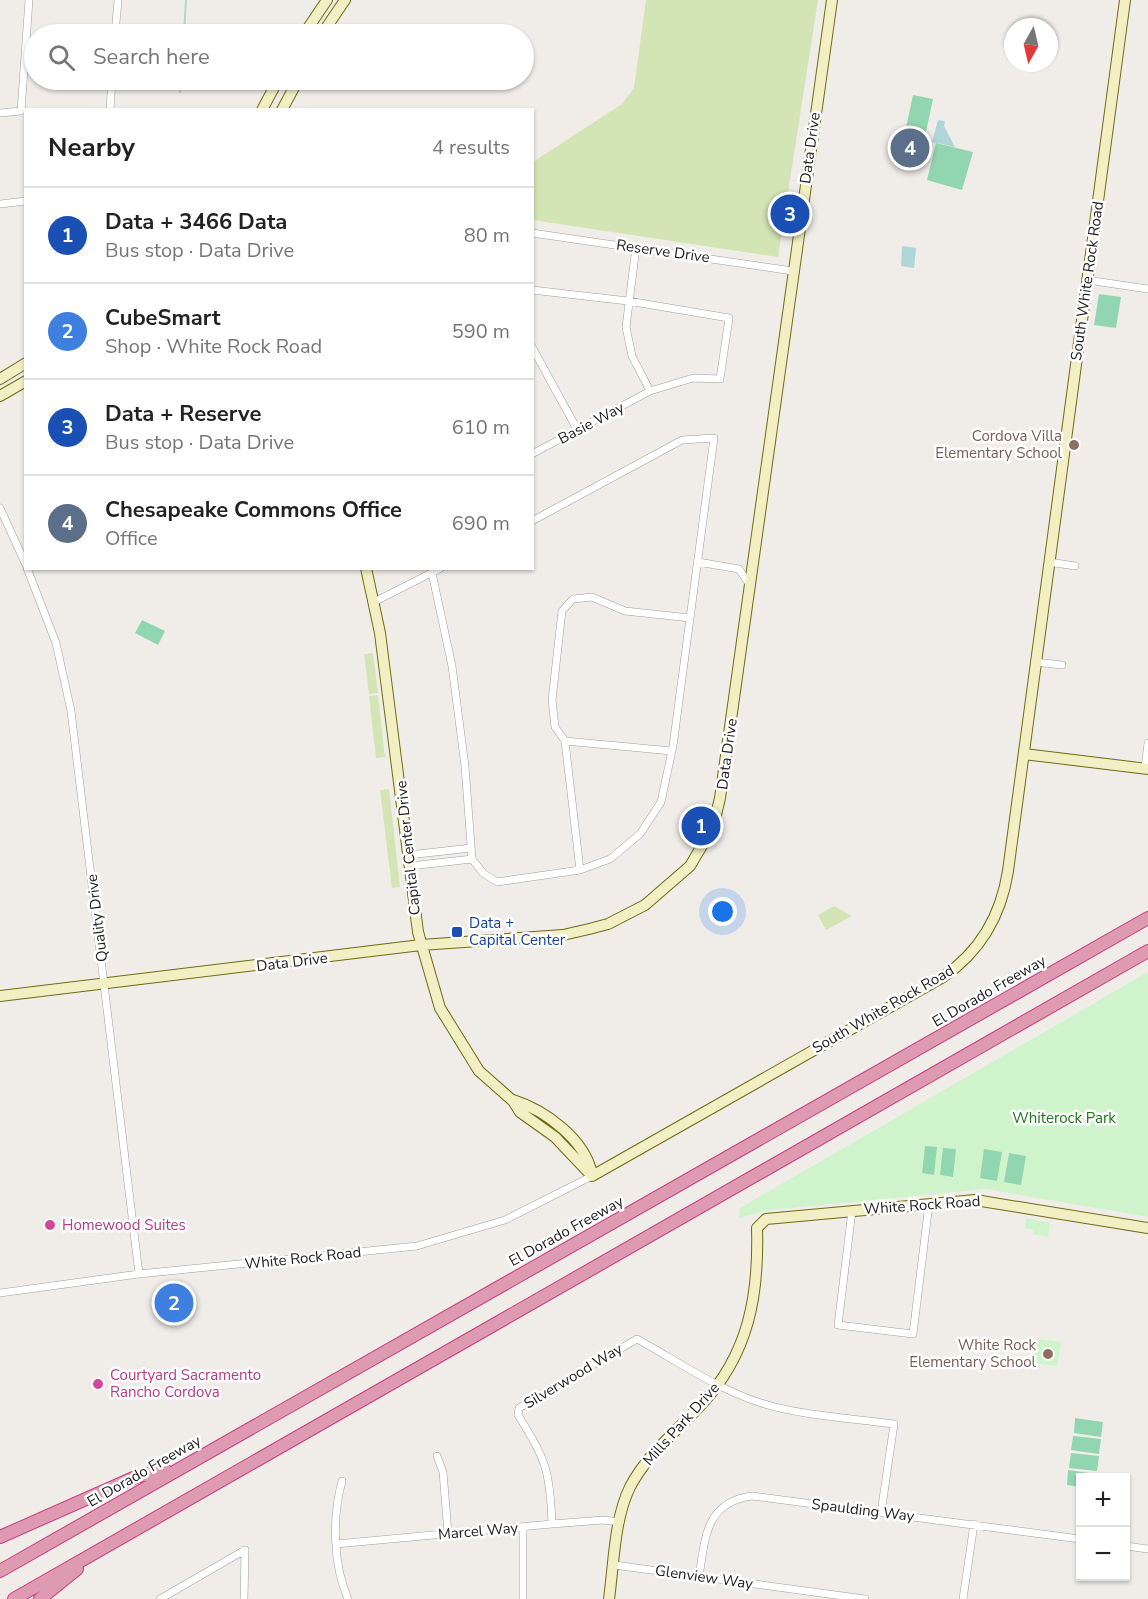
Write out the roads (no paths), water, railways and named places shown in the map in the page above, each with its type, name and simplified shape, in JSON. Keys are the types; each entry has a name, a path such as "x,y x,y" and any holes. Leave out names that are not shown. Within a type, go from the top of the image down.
{"highway":[{"name":"El Dorado Freeway","path":"0,1571 1148,918"},
{"path":"14,1599 1148,951"},
{"path":"0,1537 138,1476 176,1469"},
{"path":"40,1599 106,1545"}],"street":[{"path":"27,24 29,0"},
{"path":"116,24 118,0"},
{"path":"311,24 327,0"},
{"path":"329,24 345,0"},
{"name":"Data Drive","path":"0,996 421,945 563,935 608,924 645,905 690,866 716,818 832,0"},
{"name":"South White Rock Road","path":"592,1176 943,977 963,962 988,931 1002,899 1024,754 1125,0"},
{"path":"0,113 21,111 24,69"},
{"path":"110,108 111,90"},
{"path":"263,108 273,90"},
{"path":"283,108 293,90"},
{"path":"0,204 24,201"},
{"name":"Reserve Drive","path":"534,233 793,271"},
{"path":"636,247 628,301 628,345 650,391"},
{"path":"1087,280 1148,289"},
{"path":"534,290 628,301"},
{"name":"Basie Way","path":"534,453 650,391 693,378 720,379 729,318 628,301"},
{"path":"534,351 578,431"},
{"path":"0,379 24,364"},
{"path":"0,388 24,375"},
{"path":"0,396 24,382"},
{"path":"432,573 452,666 465,766 472,859 483,873 496,882 580,870 609,859 640,834 661,802 672,751 714,438 682,440 534,520"},
{"name":"Quality Drive","path":"0,508 24,562"},
{"path":"698,562 739,569 749,584"},
{"path":"1049,562 1075,566"},
{"name":"Quality Drive","path":"27,570 56,644 67,687 139,1274"},
{"name":"Capital Center Drive","path":"366,570 374,602 399,769 421,945 433,989 449,1024 479,1071 513,1101 520,1112 555,1137 592,1176"},
{"path":"374,602 437,570"},
{"path":"580,870 565,741 555,726 552,700 562,611 573,598 592,597 625,611 690,618"},
{"path":"1035,662 1062,665"},
{"path":"565,741 672,751"},
{"path":"1024,754 1146,768 1148,743"},
{"path":"409,860 471,848"},
{"path":"409,860 472,859"},
{"name":"White Rock Road","path":"0,1293 139,1274 428,1243 505,1220 592,1176"},
{"name":"White Rock Road","path":"766,1219 985,1200 1148,1228"},
{"path":"852,1211 838,1324 913,1334 929,1204"},
{"name":"Mills Park Drive","path":"609,1599 626,1496 642,1467 718,1384 740,1346 757,1284 758,1228 766,1219"},
{"name":"Silverwood Way","path":"552,1524 551,1493 546,1464 539,1447 518,1414 519,1408 638,1339 718,1384 775,1407 894,1425 881,1513"},
{"path":"437,1456 442,1472 448,1533"},
{"path":"342,1481 338,1496 336,1544 340,1577 348,1599"},
{"name":"Spaulding Way","path":"699,1577 710,1522 720,1509 735,1500 761,1497 1076,1538"},
{"name":"Marcel Way","path":"336,1544 603,1520 620,1522"},
{"path":"963,1599 974,1524"},
{"path":"523,1599 524,1527"},
{"path":"1130,1547 1148,1549"},
{"path":"160,1599 245,1550 244,1599"},
{"name":"Glenview Way","path":"614,1565 865,1599"}],"water":[{"path":"938,120 945,121 944,126 955,147 932,142"},
{"path":"902,246 916,248 914,268 901,266"}],"waterway":[{"path":"185,24 186,0"}],"place":[{"name":"Chesapeake Commons Office","path":"910,148"},
{"name":"Data + Reserve","path":"790,214"},
{"name":"Cordova Villa Elementary School","path":"1074,445"},
{"name":"Data + 3466 Data","path":"701,826"},
{"name":"Data + Capital Center","path":"457,932"},
{"name":"Homewood Suites","path":"50,1225"},
{"name":"CubeSmart","path":"174,1303"},
{"name":"White Rock Elementary School","path":"1048,1354"},
{"name":"Courtyard Sacramento Rancho Cordova","path":"98,1384"}],"park label":[{"name":"Whiterock Park","path":"1064,1118"}]}
